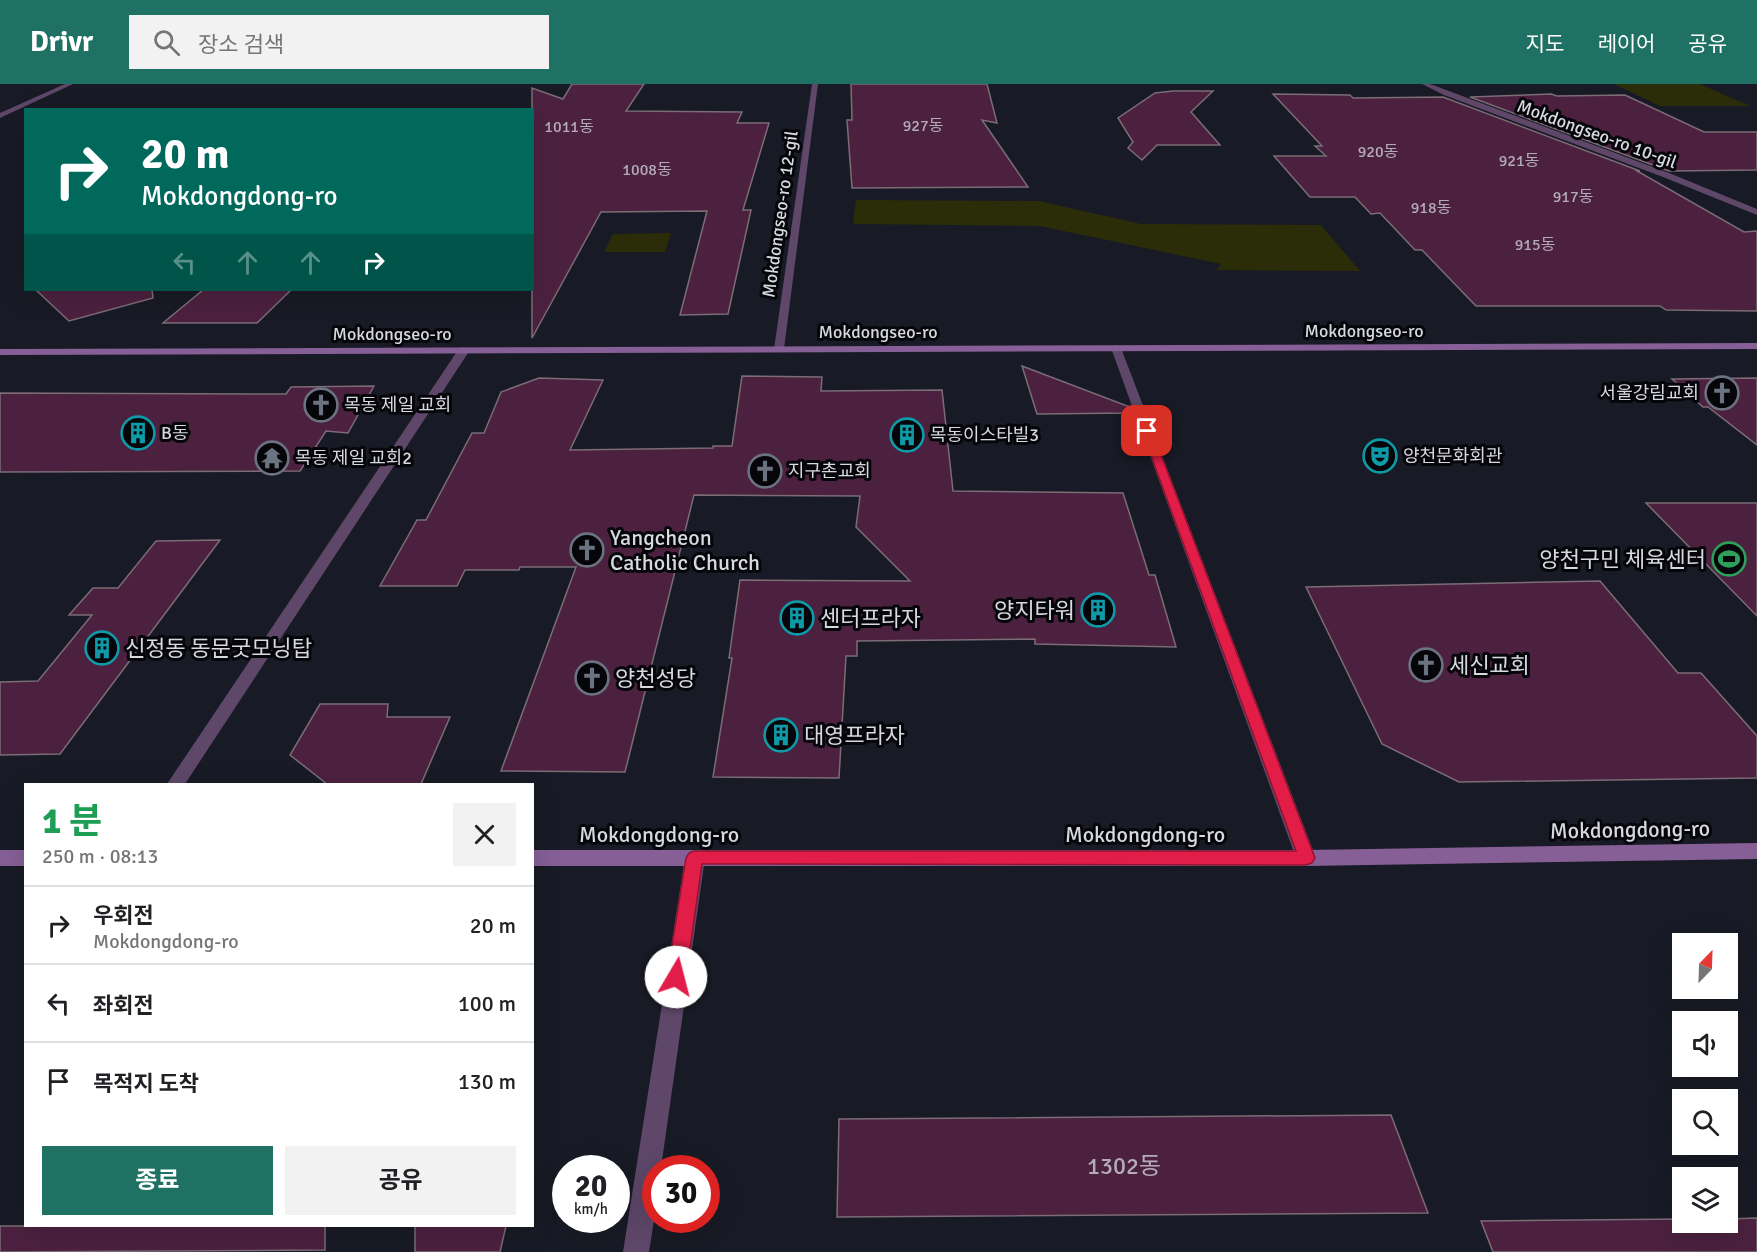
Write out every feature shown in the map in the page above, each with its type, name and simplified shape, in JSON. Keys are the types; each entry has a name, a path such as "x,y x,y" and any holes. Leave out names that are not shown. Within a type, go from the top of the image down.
{"main road":[{"name":"Mokdongseo-ro","path":"0,352 1757,346"},
{"name":"Mokdongdong-ro","path":"534,858 1306,858 1757,851"},
{"path":"0,858 24,858"}],"street":[{"path":"0,116 70,84"},
{"name":"Mokdongseo-ro 12-gil","path":"779,349 815,84"},
{"name":"Mokdongseo-ro 10-gil","path":"1425,84 1757,212"},
{"path":"1116,348 1306,858"},
{"path":"177,783 464,350"},
{"path":"636,1252 694,858"}],"green space":[{"path":"1614,84 1700,84 1750,106 1660,106"},
{"path":"856,200 1039,201 1141,224 1321,225 1360,271 1216,270 1221,264 1040,226 853,224"},
{"path":"671,233 665,252 604,252 613,234"}],"building":[{"path":"572,84 644,84 626,111 742,112 737,123 769,123 743,210 751,210 728,314 680,315 707,211 601,212 532,338 534,108 532,108 532,88 563,99"},
{"path":"851,84 987,84 997,123 982,120 1028,187 852,188 847,120 852,120"},
{"path":"1213,91 1191,112 1220,145 1157,145 1142,160 1128,148 1133,142 1118,118 1155,93"},
{"path":"1273,94 1350,95 1353,98 1443,97 1640,171 1637,171 1744,232 1757,231 1757,311 1666,310 1660,306 1476,306 1422,250 1415,250 1380,213 1371,214 1355,197 1310,197 1274,156 1326,156 1315,146 1322,146"},
{"path":"1551,94 1557,96 1625,95 1704,132 1757,132 1757,170 1669,171 1470,97"},
{"path":"37,291 152,291 153,298 69,321"},
{"path":"202,291 290,291 257,323 163,323"},
{"path":"1022,366 1130,407 1132,413 1037,414"},
{"path":"742,376 822,377 821,391 942,390 953,491 1123,493 1149,575 1155,575 1176,647 1035,644 1035,639 857,641 857,656 846,656 839,778 713,777 732,658 729,658 740,580 910,581 856,527 860,496 694,495 625,772 501,771 576,567 465,570 457,586 380,586 417,520 426,520 472,433 484,433 501,392 539,378 603,380 570,450 713,448 713,446 732,446"},
{"name":"서울강림교회","path":"1757,378 1757,445 1708,407 1703,407 1672,379"},
{"path":"374,386 348,433 326,431 300,471 0,472 0,393 286,394 291,387"},
{"name":"양천구민 체육센터","path":"1646,503 1757,503 1757,616"},
{"name":"신정동 동문굿모닝탑","path":"220,540 60,754 0,755 0,682 38,681 92,615 69,615 93,588 118,588 156,541"},
{"path":"1600,581 1678,673 1701,673 1757,736 1757,778 1459,782 1382,744 1306,587"},
{"path":"320,704 388,704 387,717 450,717 421,783 326,783 290,755"},
{"path":"1391,1115 1428,1213 837,1217 839,1119"},
{"path":"1757,1218 1757,1252 1493,1252 1481,1221 1672,1219 1672,1233 1738,1233 1738,1219"},
{"path":"0,1226 325,1227 325,1250 0,1252"},
{"path":"415,1227 506,1227 500,1252 415,1252"}],"place":[{"name":"서울강림교회","path":"1722,393"},
{"name":"목동 제일 교회","path":"321,405"},
{"name":"B동","path":"138,433"},
{"name":"목동이스타빌3","path":"907,435"},
{"name":"양천문화회관","path":"1380,456"},
{"name":"목동 제일 교회2","path":"272,458"},
{"name":"지구촌교회","path":"765,471"},
{"name":"Yangcheon Catholic Church","path":"587,550"},
{"name":"양천구민 체육센터","path":"1729,559"},
{"name":"양지타워","path":"1098,610"},
{"name":"센터프라자","path":"797,618"},
{"name":"신정동 동문굿모닝탑","path":"102,648"},
{"name":"세신교회","path":"1426,665"},
{"name":"양천성당","path":"592,678"},
{"name":"대영프라자","path":"781,735"}],"route":[{"path":"676,977 694,858 1306,858 1147,431"}]}
